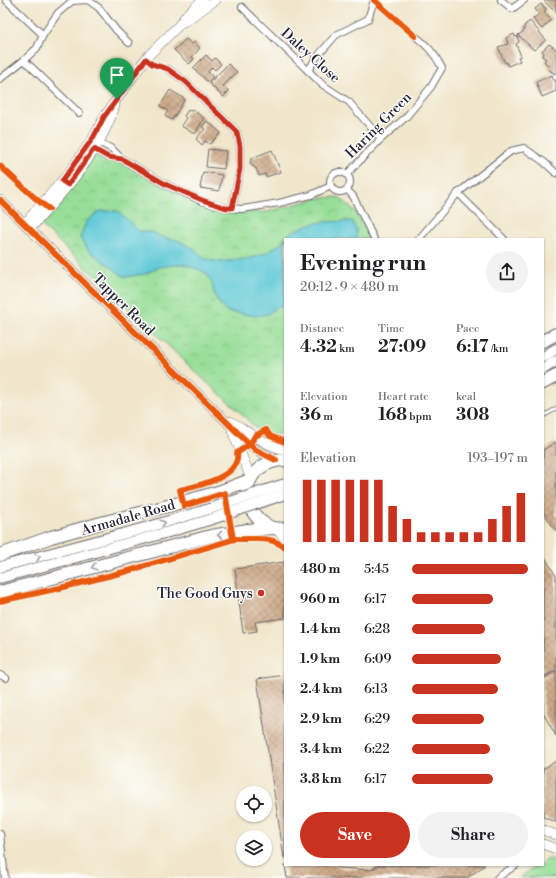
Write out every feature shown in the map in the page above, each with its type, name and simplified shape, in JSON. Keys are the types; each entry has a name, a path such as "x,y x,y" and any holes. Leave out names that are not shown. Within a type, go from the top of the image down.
{"highway":[{"path":"544,340 556,334"},
{"path":"544,382 556,376"},
{"path":"278,528 263,524 250,508 247,499 250,480 257,470 266,464 280,460"},
{"path":"0,555 58,535 218,492 250,480"},
{"path":"0,592 211,536 248,530 278,528"}],"main road":[{"path":"544,356 556,349"},
{"path":"544,368 556,361"},
{"name":"Armadale Road","path":"0,578 172,531 284,484"},
{"name":"Armadale Road","path":"0,567 152,526 210,514 284,494"}],"street":[{"path":"6,0 43,35"},
{"path":"0,79 37,48 43,35 58,13 72,1 88,0 100,8 116,30 129,43"},
{"path":"28,226 65,183 110,120 117,99 147,57 202,0"},
{"path":"179,25 194,16 214,0"},
{"path":"308,71 316,58 336,35 368,19 374,0"},
{"path":"501,0 512,9 524,0"},
{"name":"Daley Close","path":"242,7 323,85 349,102 381,139"},
{"name":"Haring Green","path":"347,174 381,139 406,117 431,87 442,68 435,54 426,44 415,36"},
{"path":"24,60 79,113"},
{"path":"168,69 186,82 237,132 240,146 240,169 232,208"},
{"path":"93,144 112,150 122,159 167,185 202,200 226,208 243,209 280,203 312,195 331,186"},
{"path":"420,238 458,193 512,151 524,148 544,162 556,173"},
{"path":"340,171 347,174 350,179 350,186 347,190 340,192 334,190 331,186 330,178 333,174 340,171"},
{"path":"347,190 353,196 374,238"},
{"path":"458,193 503,238"},
{"name":"Tapper Road","path":"0,200 229,425 256,450 280,460"},
{"path":"220,415 260,439 284,450"},
{"name":"Tapper Road","path":"229,425 241,450 250,480"},
{"path":"278,528 284,537"},
{"path":"0,675 6,678"},
{"path":"544,830 556,835"},
{"path":"0,834 5,878"},
{"path":"544,844 556,849"},
{"path":"497,878 515,866"}],"lane":[{"path":"544,415 556,408"}],"green space":[{"path":"97,149 175,192 226,212 266,212 319,198 339,197 355,211 370,238 284,238 284,432 265,438 239,411 201,377 37,221"},
{"path":"548,858 556,861 556,878 519,878 537,866 544,866 544,860"}],"water":[{"path":"100,211 118,211 139,231 151,232 165,238 177,240 191,247 205,259 220,262 252,258 268,252 279,245 284,240 284,305 275,308 268,314 257,316 228,312 221,306 214,294 212,283 205,272 183,264 159,267 145,274 125,277 89,251 80,238 86,222"},
{"path":"352,221 356,229 357,238 285,238 290,233 307,225 322,222"}],"building":[{"path":"556,0 556,13 544,1"},
{"path":"541,4 546,9 544,12 551,20 542,29 533,19 539,14 535,9"},
{"path":"530,21 546,40 534,50 518,35 524,31 524,26"},
{"path":"514,34 515,37 517,36 519,42 516,44 521,56 518,57 520,61 508,66 507,62 505,63 498,47 508,44 506,38"},
{"path":"186,39 192,44 194,42 200,48 192,57 194,59 189,64 174,50"},
{"path":"549,44 556,49 555,74 548,69 549,67 544,61 546,59 542,56 544,53 542,51"},
{"path":"206,55 212,61 215,58 221,64 215,70 212,67 208,72 213,77 208,82 193,68"},
{"path":"228,64 237,72 223,86 229,91 223,97 209,83"},
{"path":"552,75 554,81 556,80 556,91 542,97 536,82"},
{"path":"170,90 185,99 172,120 165,116 168,111 160,106"},
{"path":"192,109 204,118 195,134 181,126 186,118 184,116 188,110 191,111"},
{"path":"207,121 221,133 210,144 205,141 202,145 196,139 205,129 202,127"},
{"path":"208,149 226,151 224,169 206,167"},
{"path":"272,150 281,172 266,177 265,174 259,176 256,168 252,166 250,162 252,158"},
{"path":"203,172 222,175 219,191 200,188"},
{"path":"556,442 556,531 544,513 544,449"},
{"path":"544,556 556,576 556,670 544,676"},
{"name":"The Good Guys","path":"284,562 284,618 255,622 257,631 243,633 235,569"},
{"path":"556,671 556,736 544,715 544,678"},
{"path":"284,675 284,858 257,679"},
{"path":"556,761 556,822 544,817 544,768"},
{"path":"285,866 338,866 338,868 371,870 377,866 484,866 467,878 287,878"}],"cycle path":[{"path":"374,0 415,36"},
{"path":"0,166 49,209"},
{"path":"0,200 240,435 256,450 276,460"},
{"path":"233,539 225,493 184,506 180,490 207,483 225,474 232,468 236,461 237,453 250,444 255,436 266,430 270,436 284,442"},
{"path":"0,601 128,571 235,539 262,539 274,541 284,547"}],"place":[{"name":"The Good Guys","path":"261,593"}],"route":[{"path":"146,59 152,64 168,69 186,82 237,132 240,146 240,169 232,208 226,208 202,200 167,185 122,159 108,157 94,149 68,185 62,181 93,138 104,117 117,99 146,59"}]}
